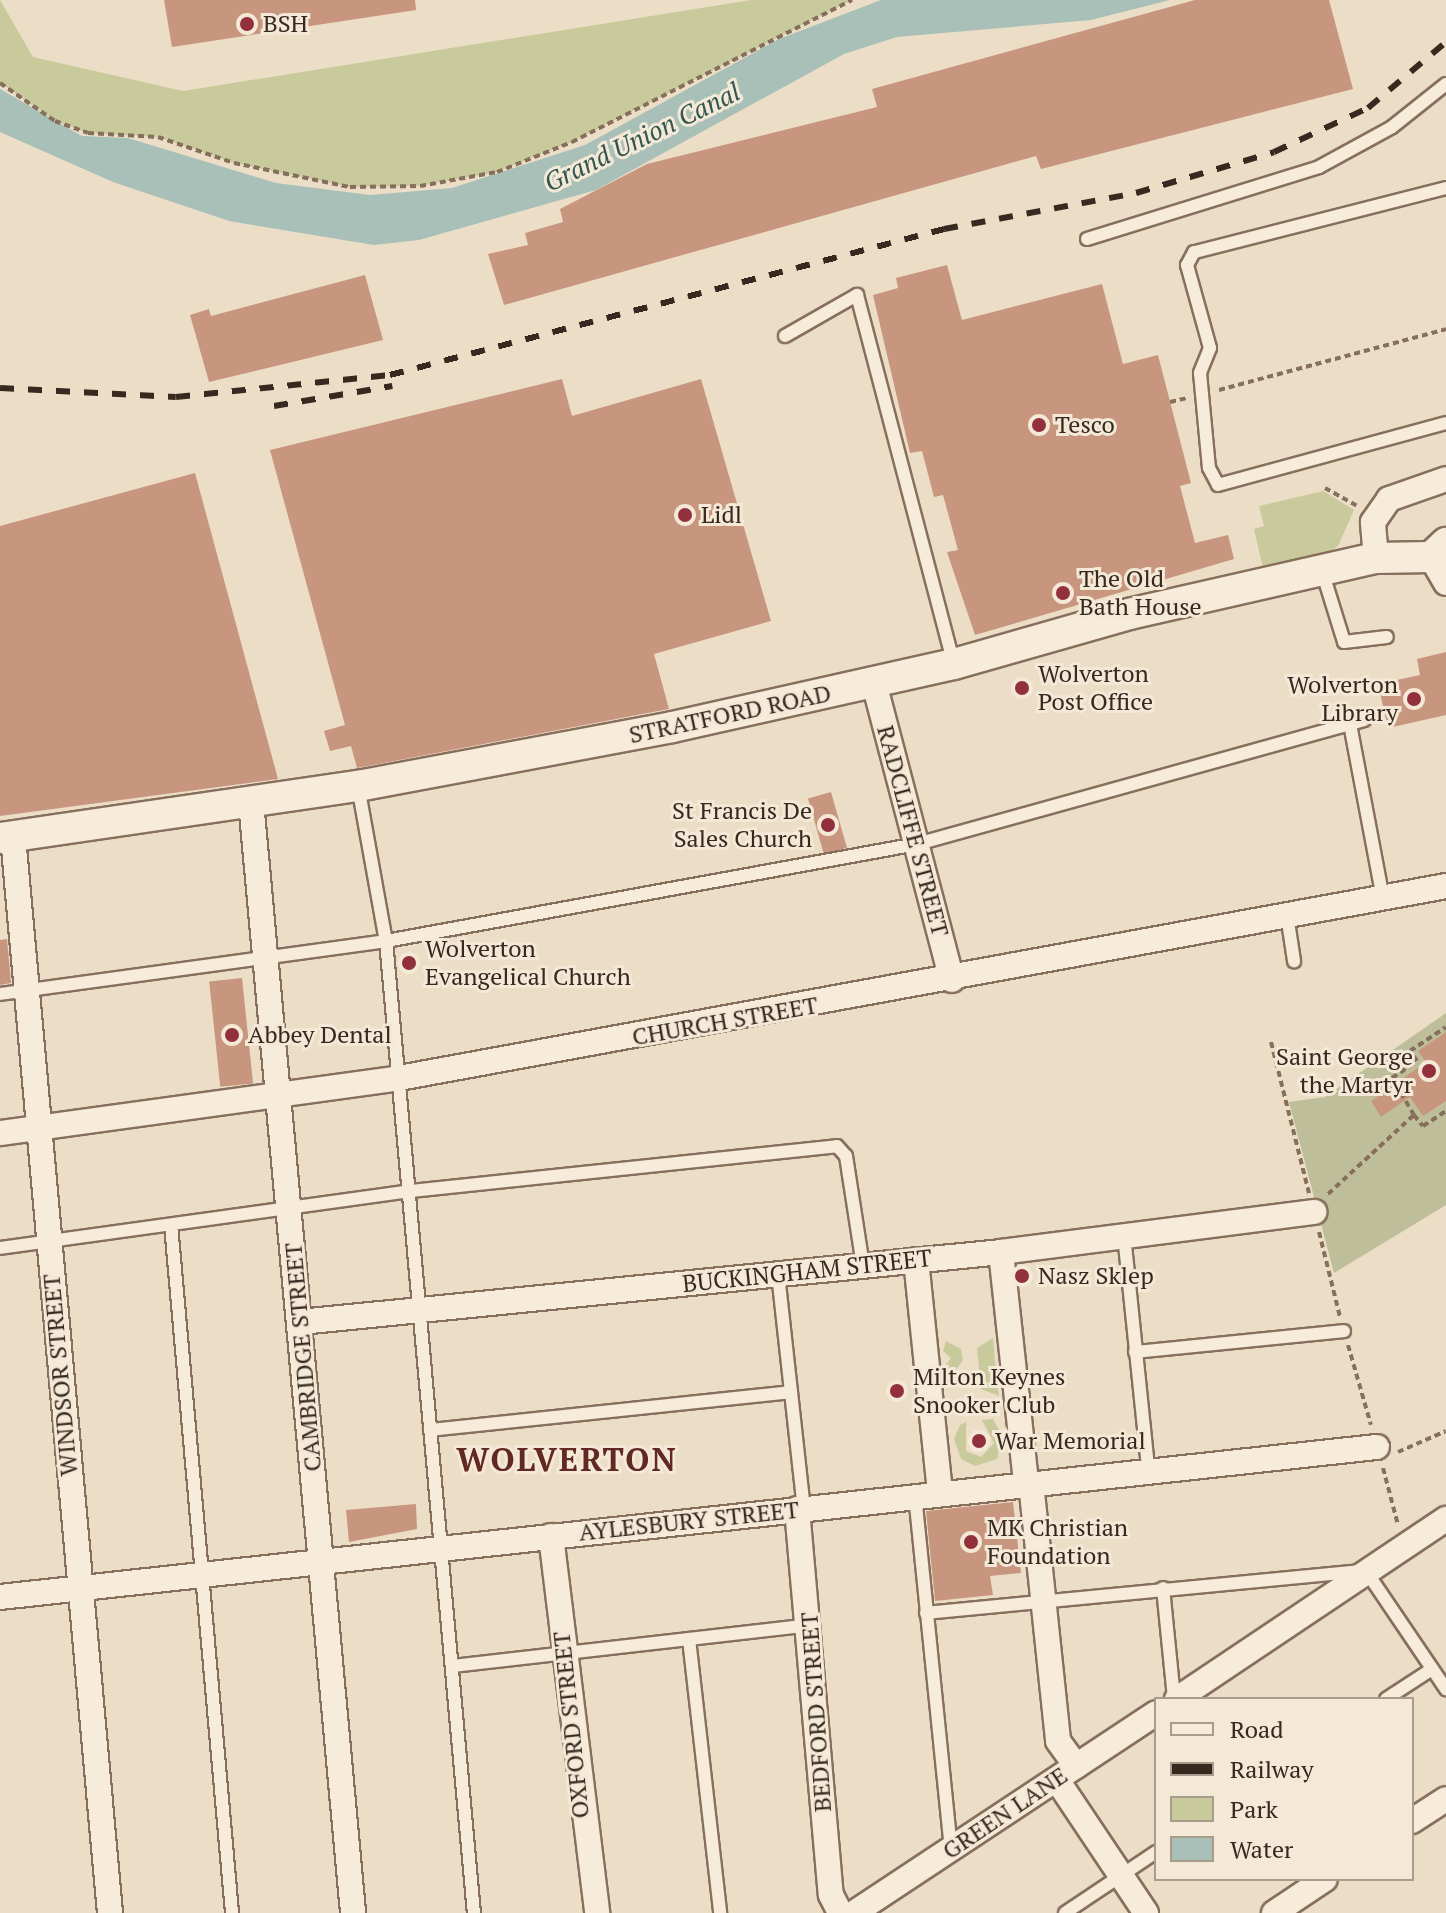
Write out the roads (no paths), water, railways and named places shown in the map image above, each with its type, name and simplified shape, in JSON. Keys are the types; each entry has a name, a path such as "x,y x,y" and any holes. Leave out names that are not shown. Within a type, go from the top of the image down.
{"street":[{"path":"1376,558 1375,518 1389,499 1446,479"},
{"name":"STRATFORD ROAD","path":"7,838 358,786 874,683 954,664 1129,614 1323,574 1376,558 1441,561"},
{"name":"RADCLIFFE STREET","path":"874,683 952,980"},
{"name":"CAMBRIDGE STREET","path":"251,802 268,957 353,1913"},
{"name":"WINDSOR STREET","path":"7,838 28,990 110,1913"},
{"name":"CHURCH STREET","path":"0,1133 399,1078 952,980 1446,886"},
{"name":"BUCKINGHAM STREET","path":"300,1322 1001,1252 1313,1208"},
{"path":"1001,1252 1058,1741 1066,1773 1121,1876 1146,1913"},
{"path":"916,1260 940,1493"},
{"name":"AYLESBURY STREET","path":"0,1597 1148,1469 1379,1453"},
{"name":"BEDFORD STREET","path":"800,1509 819,1780 831,1895 840,1913"},
{"path":"1179,1697 1446,1519"},
{"name":"OXFORD STREET","path":"551,1536 597,1913"},
{"name":"GREEN LANE","path":"854,1913 1154,1714"},
{"path":"1414,1820 1446,1799"},
{"path":"1274,1913 1322,1881"}],"lane":[{"path":"1087,239 1319,167 1392,127 1446,84"},
{"path":"1446,188 1194,252 1187,265 1210,348 1201,364 1209,468 1218,485 1446,423"},
{"path":"785,336 857,295 954,664"},
{"path":"1323,574 1344,642 1387,637"},
{"path":"0,994 386,941 917,844 1364,720"},
{"path":"1350,724 1383,898"},
{"path":"358,786 386,941 474,1913"},
{"path":"1287,915 1294,961"},
{"path":"0,1248 411,1191 837,1146 846,1156 863,1266"},
{"path":"171,1225 232,1913"},
{"path":"1124,1235 1148,1469"},
{"path":"778,1274 800,1509"},
{"path":"1135,1352 1344,1331"},
{"path":"430,1430 791,1392"},
{"path":"915,1495 951,1849"},
{"path":"926,1613 1366,1571 1446,1689"},
{"path":"1163,1588 1176,1697"},
{"path":"452,1666 810,1625"},
{"path":"689,1639 720,1913"},
{"path":"1389,1697 1432,1669"},
{"path":"1065,1913 1154,1853"}],"water":[{"name":"Grand Union Canal","path":"881,0 1170,0 1091,20 897,37 844,54 596,190 419,240 374,245 229,221 113,182 0,132 0,89 82,136 128,138 276,183 370,195 452,188 585,145 779,39"}],"railway":[{"path":"0,388 176,397 390,375 944,229 1136,193 1274,152 1368,108 1446,42"},
{"path":"274,406 392,386"}],"place":[{"name":"BSH","path":"247,24"},
{"name":"Tesco","path":"1039,425"},
{"name":"Lidl","path":"685,515"},
{"name":"The Old Bath House","path":"1063,593"},
{"name":"Wolverton Post Office","path":"1022,688"},
{"name":"Wolverton Library","path":"1414,699"},
{"name":"St Francis De Sales Church","path":"828,825"},
{"name":"Wolverton Evangelical Church","path":"409,963"},
{"name":"Abbey Dental","path":"232,1035"},
{"name":"Saint George the Martyr","path":"1429,1071"},
{"name":"Nasz Sklep","path":"1022,1276"},
{"name":"Milton Keynes Snooker Club","path":"897,1391"},
{"name":"War Memorial","path":"979,1441"},
{"name":"MK Christian Foundation","path":"971,1542"}],"district":[{"name":"WOLVERTON","path":"567,1459"}]}
